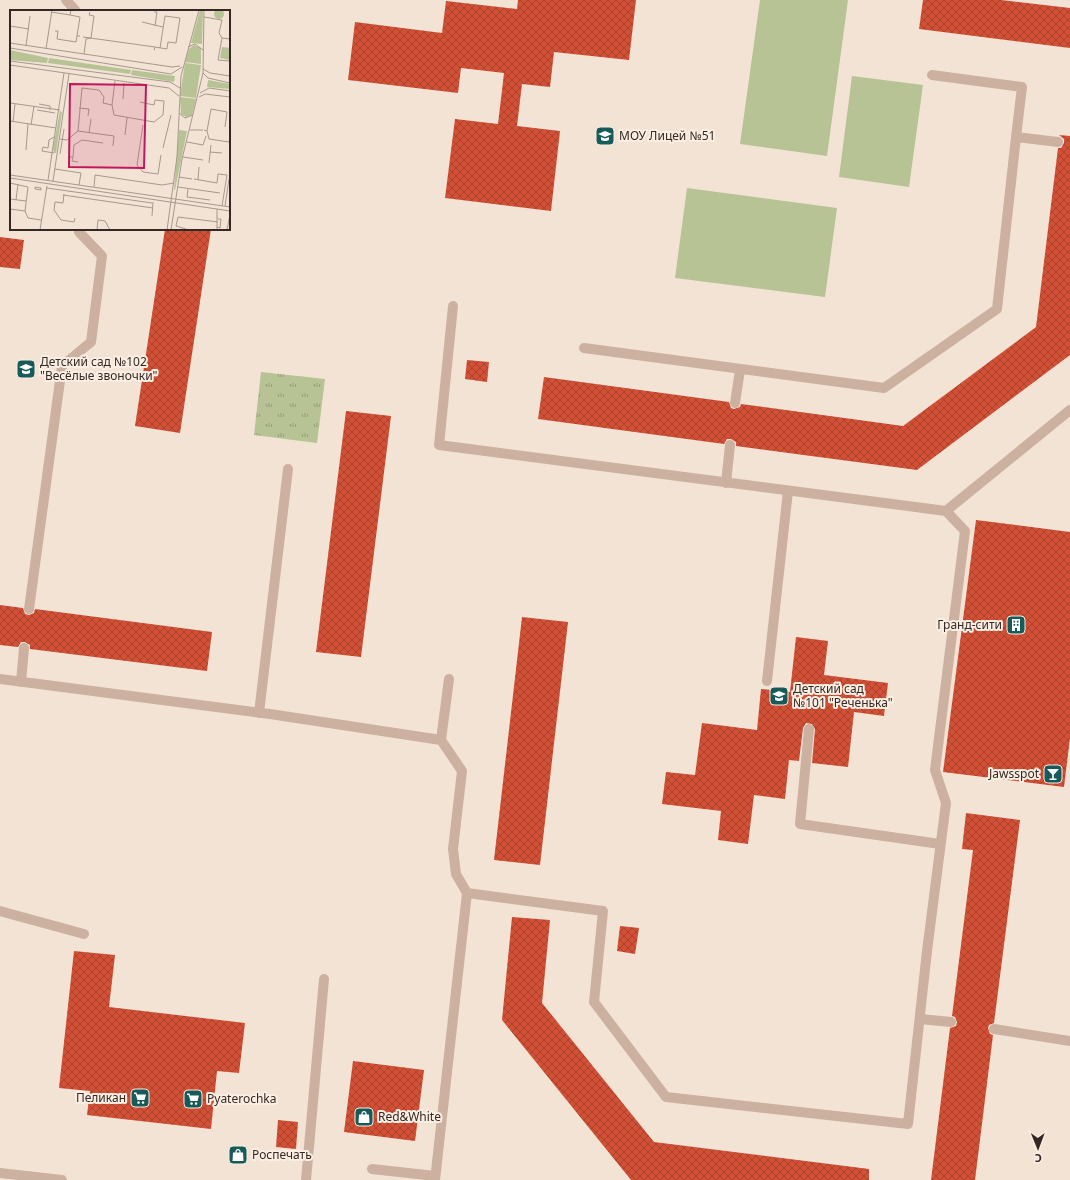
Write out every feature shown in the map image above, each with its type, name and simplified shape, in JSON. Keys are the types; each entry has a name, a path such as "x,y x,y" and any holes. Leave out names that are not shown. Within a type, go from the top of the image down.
{"street":[{"path":"66,0 75,10"},
{"path":"584,348 884,388 997,309 1022,87 932,75"},
{"path":"1016,137 1058,142"},
{"path":"29,609 62,366 91,342 102,256 78,232 79,230"},
{"path":"454,306 439,445 946,511 965,531 935,770 946,803 908,1124 666,1097 594,1002 603,911 467,893"},
{"path":"735,403 740,370"},
{"path":"946,511 1070,410"},
{"path":"726,483 730,445"},
{"path":"259,713 288,470"},
{"path":"767,681 788,490"},
{"path":"21,682 24,648"},
{"path":"0,679 259,713 441,740"},
{"path":"372,1169 435,1178 467,893 456,874 453,849 462,771 441,740 449,679"},
{"path":"809,729 800,824 940,844"},
{"path":"0,911 84,934"},
{"path":"306,1180 324,979"},
{"path":"920,1018 951,1022"},
{"path":"994,1029 1070,1040"},
{"path":"0,1173 62,1180"}],"green space":[{"path":"760,0 848,0 827,156 740,144"},
{"path":"852,76 923,85 909,187 839,177"},
{"path":"687,188 837,208 825,297 675,278"},
{"path":"261,372 325,379 317,443 254,435"}],"building":[{"path":"518,0 636,0 629,60 554,52 550,87 522,84 517,126 560,131 551,211 445,198 455,119 498,124 504,73 461,68 458,93 348,80 355,22 442,33 446,1 517,9"},
{"path":"923,0 1001,0 1070,8 1070,48 919,29"},
{"path":"1059,135 1070,136 1070,355 917,470 736,446 736,442 731,439 727,439 724,444 538,419 544,377 729,402 731,408 734,409 740,407 741,404 903,426 1036,327 1058,148 1061,148 1064,143 1064,139"},
{"path":"165,230 211,230 180,433 135,426"},
{"path":"0,237 24,240 20,269 0,267"},
{"path":"467,360 489,362 487,382 465,379"},
{"path":"346,411 391,416 361,657 316,652"},
{"name":"Гранд-сити","path":"976,520 1070,532 1070,738 1064,787 943,772"},
{"path":"0,605 23,608 25,614 29,615 34,613 35,609 212,632 207,671 30,649 30,645 25,642 21,642 18,647 0,645"},
{"path":"522,617 568,622 540,865 494,860"},
{"path":"796,637 828,641 824,675 888,683 884,716 854,712 848,767 812,763 815,729 812,724 806,723 803,728 799,761 789,760 785,799 754,795 748,844 718,840 721,811 662,804 666,772 695,775 702,723 757,730 761,689 790,692"},
{"path":"966,813 1020,820 994,1023 989,1025 988,1028 990,1034 993,1035 975,1180 931,1180 950,1028 956,1026 957,1022 955,1017 952,1016 973,850 962,849"},
{"path":"512,917 550,920 542,1003 654,1142 869,1169 869,1180 631,1180 502,1020"},
{"path":"620,926 639,928 635,954 617,951"},
{"path":"74,951 115,955 109,1007 245,1023 239,1073 217,1071 211,1129 87,1115 90,1091 59,1088"},
{"path":"353,1061 424,1070 415,1141 344,1132"},
{"path":"278,1120 298,1122 296,1149 276,1147"}],"place":[{"name":"МОУ Лицей №51","path":"605,136"},
{"name":"Детский сад №102 \"Весёлые звоночки\"","path":"26,369"},
{"name":"Гранд-сити","path":"1016,625"},
{"name":"Детский сад №101 \"Реченька\"","path":"779,696"},
{"name":"Jawsspot","path":"1053,774"},
{"name":"Пеликан","path":"140,1098"},
{"name":"Pyaterochka","path":"193,1099"},
{"name":"Red&White","path":"364,1117"},
{"name":"Роспечать","path":"238,1155"}]}
